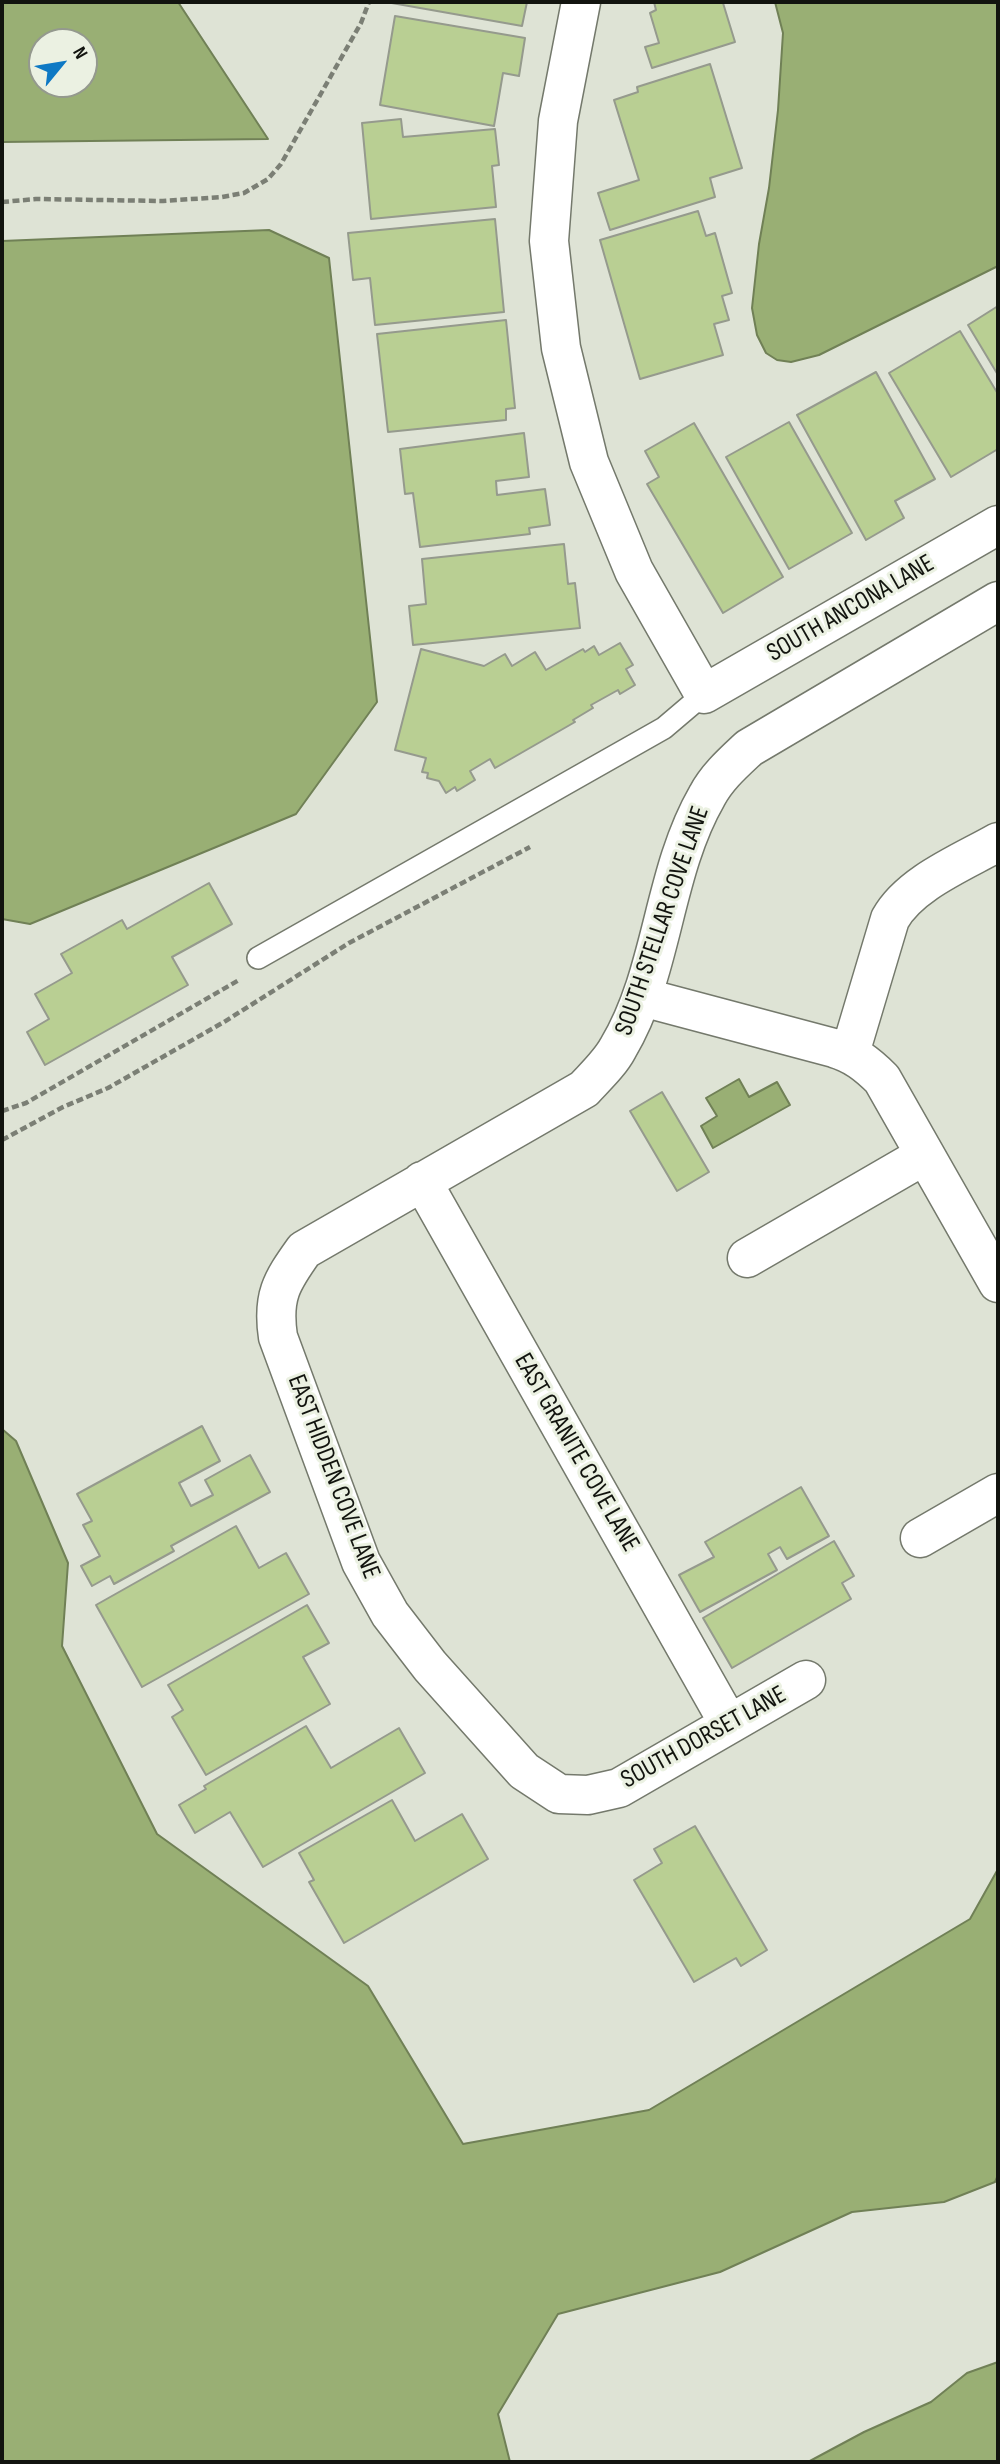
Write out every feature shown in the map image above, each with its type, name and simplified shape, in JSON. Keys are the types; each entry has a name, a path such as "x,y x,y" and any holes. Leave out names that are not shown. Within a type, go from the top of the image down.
{"street":[{"path":"581,2 558,121 549,241 561,348 589,462 634,570 704,694"},
{"name":"SOUTH ANCONA LANE","path":"704,694 998,525"},
{"name":"SOUTH STELLAR COVE LANE","path":"276,1301 283,1280 304,1250 584,1089 618,1049 642,997 687,836 707,795 724,771 749,748 998,601"},
{"path":"850,1053 890,919 898,905 912,891 998,842"},
{"path":"642,997 850,1053 868,1064 882,1079 998,1283"},
{"path":"747,1258 925,1155"},
{"name":"EAST GRANITE COVE LANE","path":"422,1181 729,1724"},
{"name":"EAST HIDDEN COVE LANE","path":"276,1301 278,1337 342,1515 361,1562 390,1614 430,1666 524,1771 559,1794"},
{"path":"920,1538 998,1493"},
{"name":"SOUTH DORSET LANE","path":"559,1794 588,1795 619,1788 806,1680"}],"lane":[{"path":"258,958 664,727 704,694"}],"path":[{"path":"2,202 36,199 163,201 244,193 268,179 281,164 361,23 369,2"},
{"path":"2,1140 62,1107 108,1088 224,1022 349,943 530,848"},
{"path":"2,1111 26,1103 253,972 258,958"}],"shaded area":[{"path":"2,2 178,2 268,139 2,142"},
{"path":"775,2 998,2 998,266 819,355 791,362 777,360 766,353 757,335 752,308 778,110 783,33"},
{"path":"269,230 329,258 377,702 296,814 30,924 2,919 2,241"},
{"path":"739,1079 749,1097 777,1082 790,1105 713,1148 701,1126 717,1116 706,1098"},
{"path":"2,1429 16,1441 68,1563 62,1646 157,1834 368,1986 463,2144 649,2110 970,1919 998,1869 998,2175 995,2182 944,2202 852,2212 720,2272 558,2314 498,2414 510,2462 2,2462"},
{"path":"998,2362 998,2462 808,2462 864,2432 931,2402 967,2373"}],"building":[{"path":"386,2 527,2 522,26"},
{"path":"654,2 729,2 723,3 735,42 652,68 645,47 659,43 650,13 656,10"},
{"path":"395,16 525,38 519,76 503,73 494,126 380,105"},
{"path":"710,64 742,168 710,178 715,197 610,230 598,193 639,180 614,100 638,92 637,87"},
{"path":"401,119 403,137 495,129 499,165 492,166 496,207 371,219 362,123"},
{"path":"698,211 706,236 715,233 732,293 722,296 729,320 714,324 723,355 640,379 600,240"},
{"path":"495,219 504,312 375,325 370,278 353,280 348,233"},
{"path":"998,306 998,375 968,325"},
{"path":"506,320 515,408 506,409 506,420 388,432 377,334"},
{"path":"960,331 998,394 998,449 951,477 889,373"},
{"path":"876,372 935,479 895,501 904,518 866,540 797,415"},
{"path":"789,422 852,533 789,569 726,457"},
{"path":"694,423 783,577 723,613 647,484 659,477 645,451"},
{"path":"524,433 529,477 496,481 497,495 545,489 550,525 529,528 530,534 420,547 413,493 405,494 400,449"},
{"path":"564,544 568,584 575,583 580,628 413,645 409,606 426,604 422,559"},
{"path":"620,643 633,665 626,669 635,685 620,694 618,690 591,705 593,708 573,720 575,722 495,768 490,759 470,771 475,780 457,791 455,787 446,793 439,781 427,778 428,773 422,772 426,758 395,750 421,649 484,666 505,654 512,666 535,652 546,670 583,649 585,652 594,646 599,655"},
{"path":"209,883 232,924 172,957 188,985 45,1065 27,1032 49,1019 35,994 72,973 61,954 122,920 127,929"},
{"path":"662,1092 709,1172 677,1191 630,1111"},
{"path":"202,1426 220,1461 179,1483 191,1506 213,1495 205,1480 250,1455 270,1492 171,1546 174,1551 114,1584 110,1576 92,1586 81,1566 100,1556 83,1525 92,1521 77,1494"},
{"path":"801,1487 829,1536 787,1559 780,1547 768,1554 777,1570 700,1612 679,1575 714,1557 705,1542"},
{"path":"236,1526 259,1568 286,1553 309,1594 142,1687 96,1605"},
{"path":"834,1541 854,1576 842,1583 851,1599 732,1668 703,1618"},
{"path":"307,1605 329,1643 303,1657 330,1704 206,1775 172,1717 183,1710 168,1685"},
{"path":"306,1726 331,1768 399,1728 425,1773 263,1867 230,1812 195,1833 179,1805 206,1789 204,1786"},
{"path":"392,1800 415,1841 462,1814 488,1859 344,1943 309,1882 314,1880 299,1853"},
{"path":"695,1826 767,1950 741,1966 736,1958 694,1982 634,1880 662,1863 654,1849"}]}
